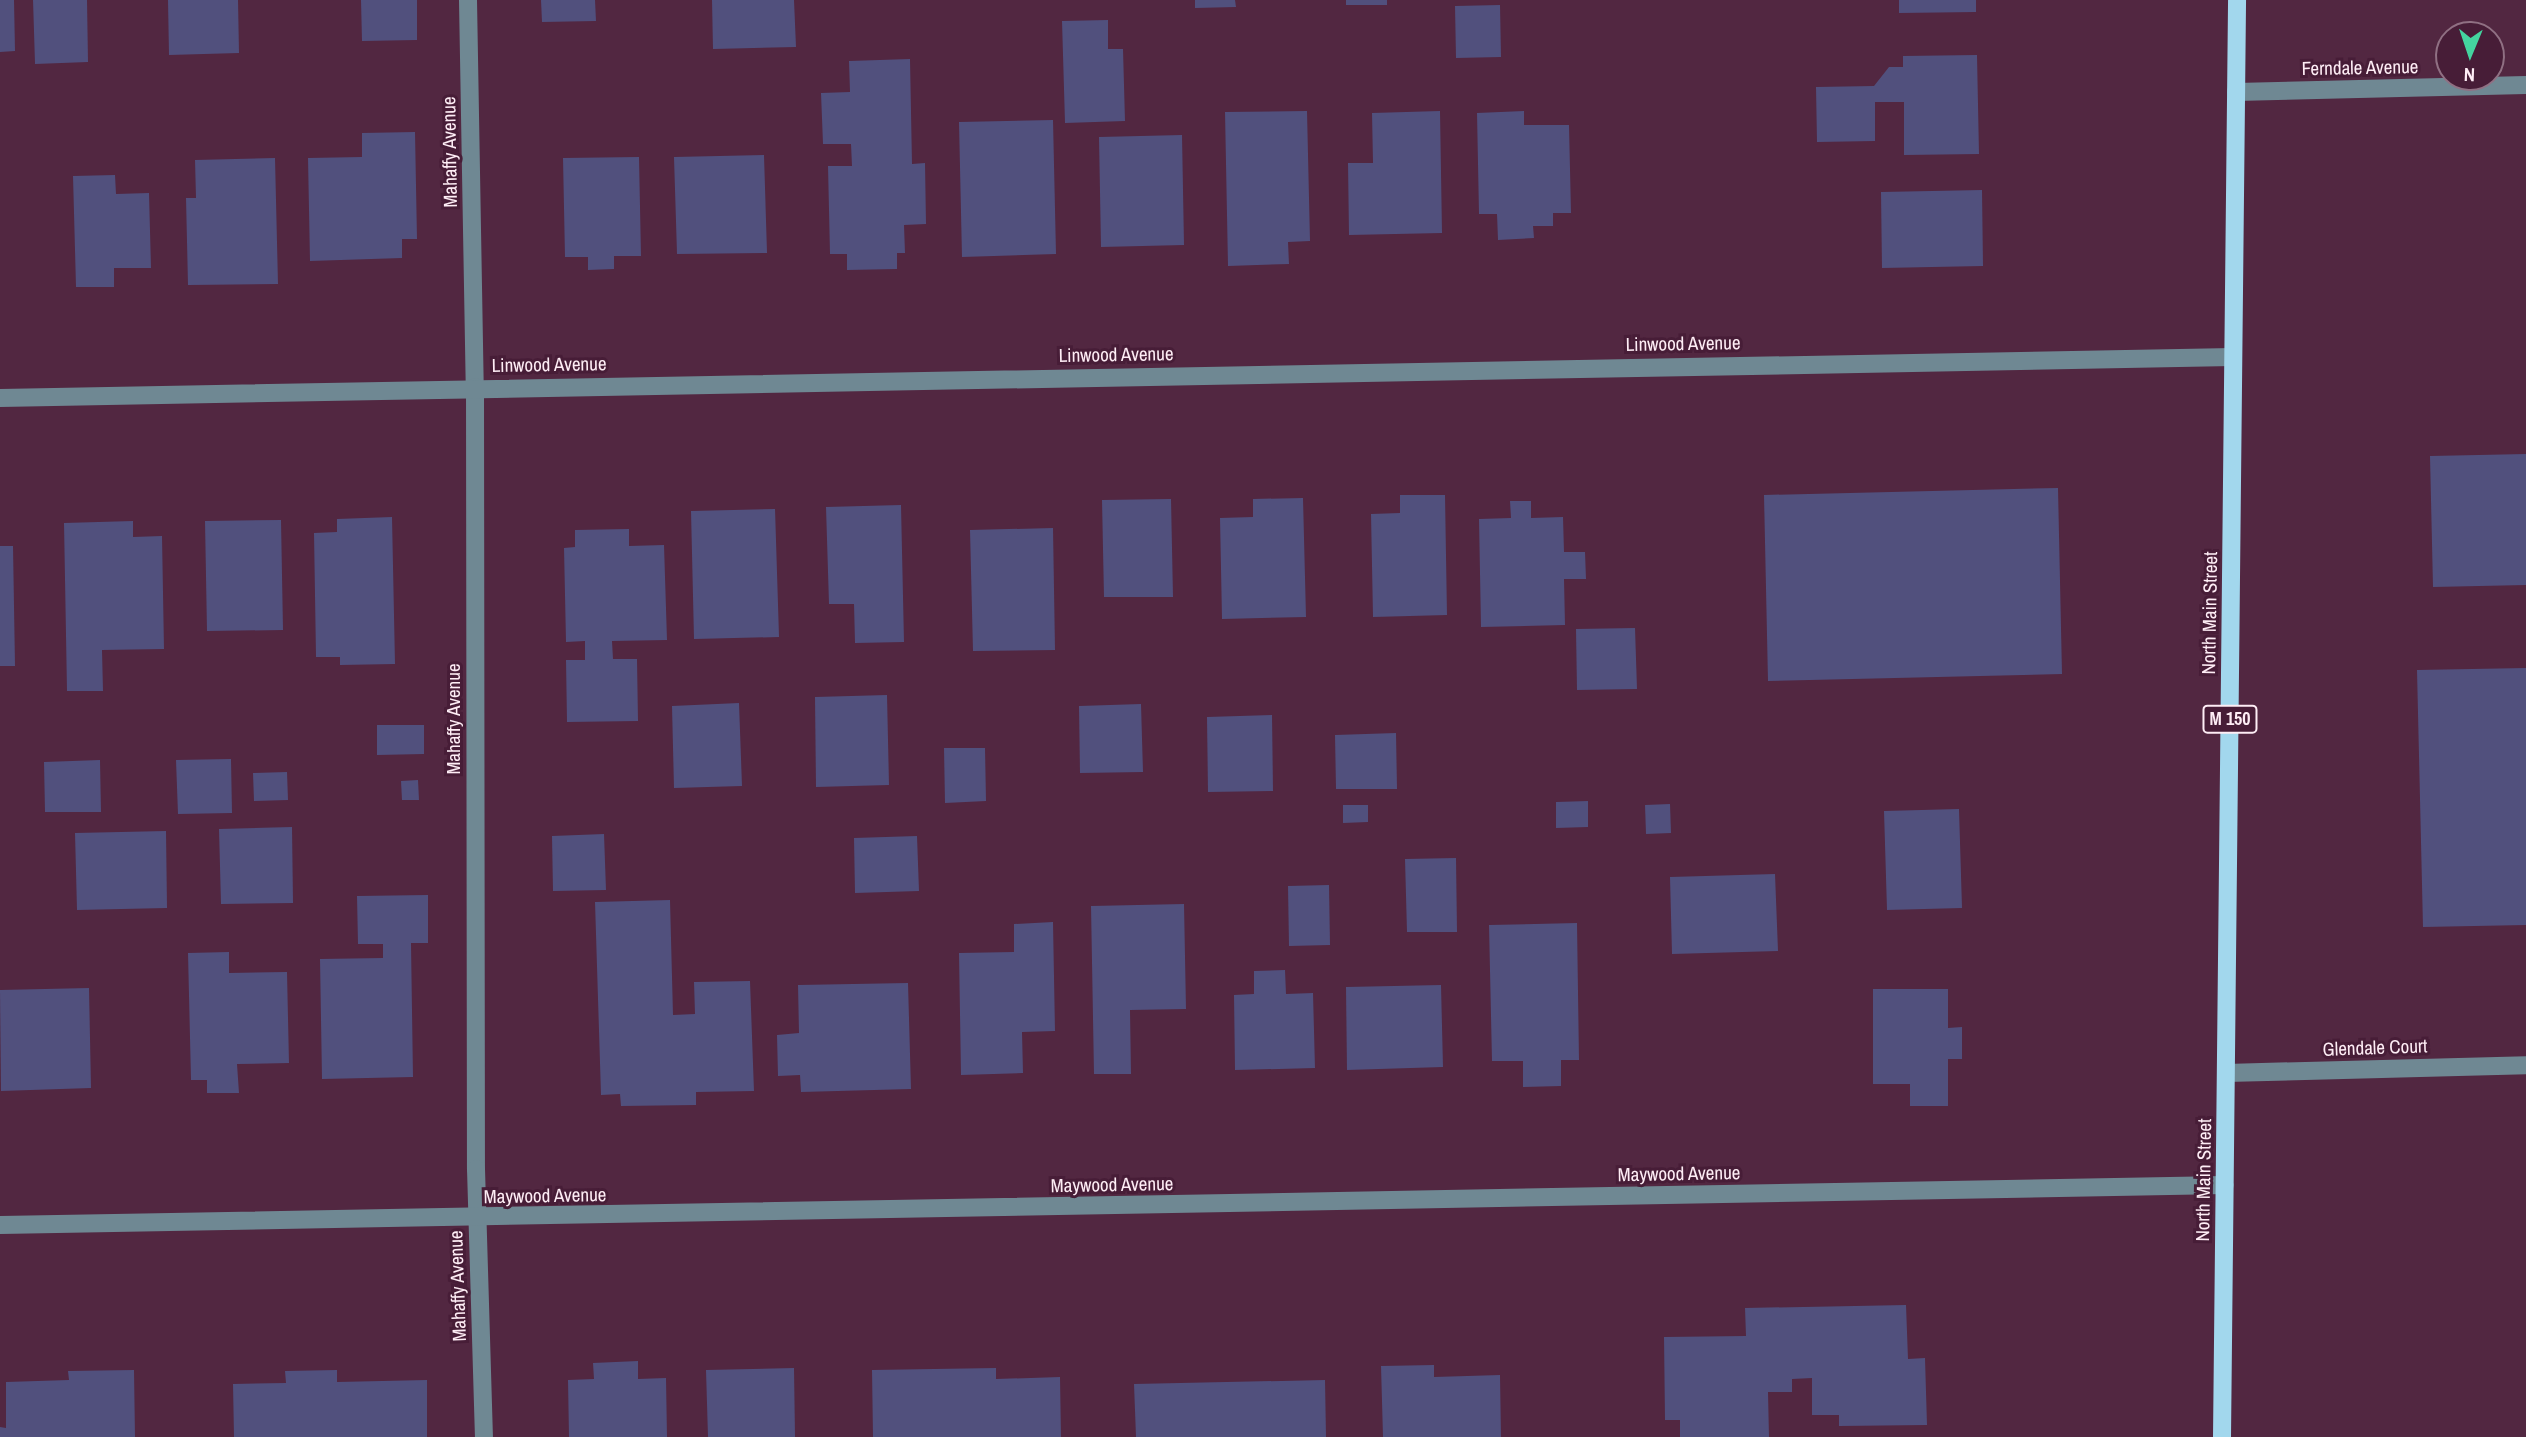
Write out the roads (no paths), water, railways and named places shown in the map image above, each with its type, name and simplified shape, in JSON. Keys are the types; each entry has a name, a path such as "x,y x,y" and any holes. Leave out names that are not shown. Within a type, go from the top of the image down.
{"main road":[{"name":"North Main Street","path":"2222,1437 2237,0"}],"street":[{"name":"Mahaffy Avenue","path":"468,0 475,387 477,1219 484,1437"},
{"name":"Ferndale Avenue","path":"2236,92 2526,85"},
{"name":"Linwood Avenue","path":"0,398 475,387 2233,357"},
{"name":"Glendale Court","path":"2226,1073 2526,1065"},
{"name":"Maywood Avenue","path":"0,1225 477,1219 2225,1185"}]}
